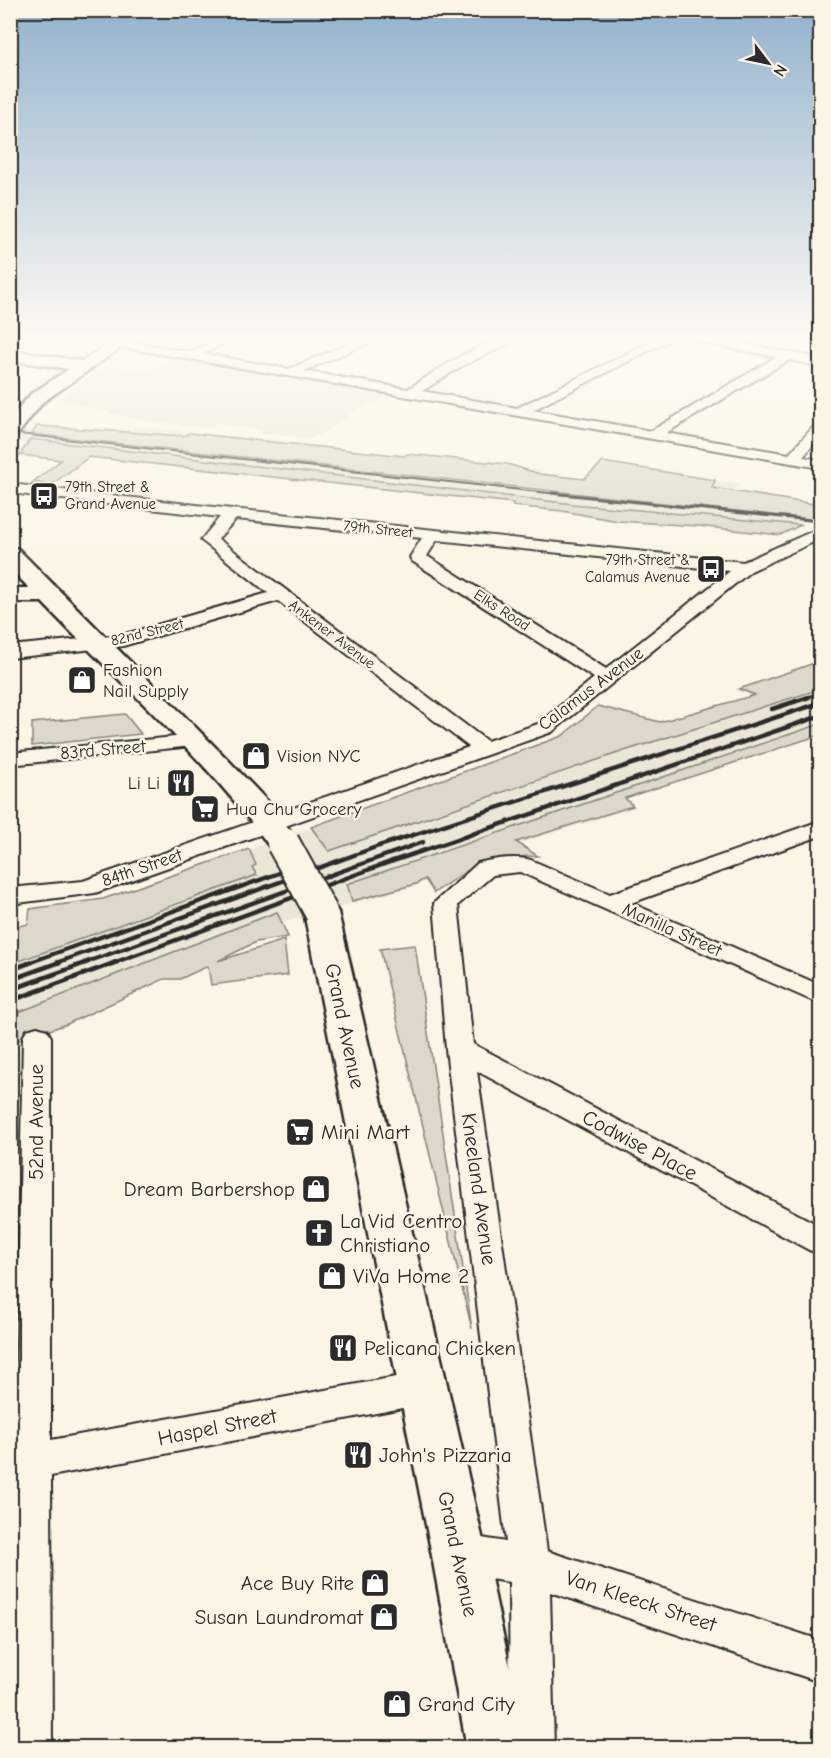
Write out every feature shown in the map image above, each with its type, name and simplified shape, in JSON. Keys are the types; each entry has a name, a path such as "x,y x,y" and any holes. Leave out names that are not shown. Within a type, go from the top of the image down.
{"main road":[{"name":"Grand Avenue","path":"10,554 47,595 195,741 276,833 321,912 458,1554 497,1748"},
{"path":"10,595 47,595"}],"street":[{"path":"566,420 820,464"},
{"path":"653,435 678,420"},
{"path":"793,459 820,428"},
{"name":"79th Street","path":"10,488 232,514 745,567"},
{"name":"Ankener Avenue","path":"232,514 209,540 484,749"},
{"name":"Calamus Avenue","path":"276,833 484,749 545,728 745,567 820,533"},
{"name":"Elks Road","path":"432,535 418,557 607,678"},
{"name":"82nd Street","path":"10,652 123,640 280,595"},
{"name":"83rd Street","path":"10,759 195,741"},
{"path":"610,902 820,828"},
{"name":"84th Street","path":"10,896 86,888 276,833"},
{"name":"Manilla Street","path":"524,865 820,995"},
{"name":"Kneeland Avenue","path":"524,865 486,868 446,903 460,1048 529,1565"},
{"name":"52nd Avenue","path":"30,1748 22,1463 37,1037"},
{"name":"Codwise Place","path":"460,1048 820,1242"},
{"name":"Haspel Street","path":"22,1463 423,1388"},
{"name":"Van Kleeck Street","path":"458,1554 529,1565 820,1661"},
{"path":"529,1565 532,1748"}],"shaded area":[{"path":"138,420 343,420 311,440 271,433 267,435 259,433 261,431 217,423 208,428"},
{"path":"38,425 129,430 138,426 540,470 536,476 580,480 600,464 741,484 731,493 820,504 820,519 795,525 781,533 510,506 511,500 21,451 28,444 11,442 11,427 35,431"},
{"path":"37,426 184,436 189,433 404,456 407,454 507,464 540,474 584,479 603,462 715,480 712,488 820,505 820,520 32,434"},
{"path":"30,439 573,504 801,525 780,535 698,526 618,521 562,511 513,506 513,503 89,457 51,485 33,482 61,460 20,455"},
{"path":"820,660 820,733 626,798 636,807 476,857 416,886 275,925 11,1040 10,932 116,899 253,849 277,834 314,829 567,737 602,706 662,724 751,695 735,690"},
{"path":"820,661 820,689 621,752 329,851 311,827 562,736 598,706 660,722 755,695 739,689"},
{"path":"125,714 141,734 32,746 32,723"},
{"path":"820,724 820,735 625,798 633,806 516,842 538,856 506,858 482,864 460,875 434,893 425,879 416,884 352,901 347,884"},
{"path":"249,849 256,865 252,867 257,875 11,964 11,928 28,924 30,909 103,899"},
{"path":"277,912 288,937 256,942 218,961 284,940 288,975 211,985 208,966 180,979 164,979 67,1024 11,1043 11,1015"},
{"path":"415,945 472,1329 380,949"}],"railway":[{"path":"10,433 567,495"},
{"path":"552,493 820,521"},
{"path":"804,698 820,693"},
{"path":"772,709 809,697"},
{"path":"56,963 379,846 820,703"},
{"path":"113,963 390,862 820,716"},
{"path":"84,963 423,842"},
{"path":"28,963 296,867"},
{"path":"10,970 32,962"},
{"path":"10,980 60,962"},
{"path":"10,990 88,962"},
{"path":"10,1001 117,962"}],"place":[{"name":"79th Street & Grand Avenue","path":"44,496"},
{"name":"79th Street & Calamus Avenue","path":"711,569"},
{"name":"Fashion Nail Supply","path":"82,680"},
{"name":"Vision NYC","path":"256,756"},
{"name":"Li Li","path":"181,783"},
{"name":"Hua Chu Grocery","path":"205,809"},
{"name":"Mini Mart","path":"300,1132"},
{"name":"Dream Barbershop","path":"316,1189"},
{"name":"La Vid Centro Christiano","path":"319,1233"},
{"name":"ViVa Home 2","path":"332,1276"},
{"name":"Pelicana Chicken","path":"343,1348"},
{"name":"John's Pizzaria","path":"358,1455"},
{"name":"Ace Buy Rite","path":"375,1583"},
{"name":"Susan Laundromat","path":"384,1617"},
{"name":"Grand City","path":"397,1704"}]}
